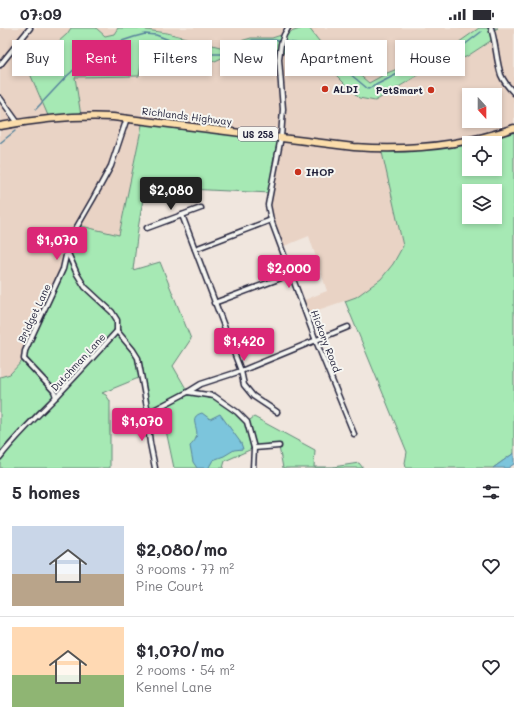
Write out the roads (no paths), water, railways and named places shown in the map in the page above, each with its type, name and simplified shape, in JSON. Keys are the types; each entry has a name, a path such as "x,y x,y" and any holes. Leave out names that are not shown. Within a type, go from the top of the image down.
{"main road":[{"name":"Richlands Highway","path":"0,126 49,118 97,116 126,118 359,147 392,148 431,147 489,136 514,128"}],"street":[{"path":"0,65 30,28"},
{"name":"Hickory Road","path":"288,28 281,44 279,59 284,109 281,137 268,205 271,220 316,341 354,434"},
{"path":"492,28 502,75 507,86 514,93"},
{"path":"0,98 18,123"},
{"name":"Bridget Lane","path":"56,397 54,391 24,359 25,351 63,269 67,244 111,166 126,118"},
{"path":"147,228 201,208"},
{"path":"182,215 241,372 244,385 253,396 277,412"},
{"path":"195,249 271,220"},
{"name":"Dutchman Lane","path":"0,457 9,445 117,331 117,320 112,312 85,287 77,274 67,250"},
{"path":"214,303 292,274"},
{"path":"148,413 201,384 241,372 348,327"},
{"path":"117,331 138,358 148,413 150,443 155,468"},
{"path":"188,392 214,396 238,412 247,422 254,448 253,468"},
{"path":"254,448 279,446"}],"water":[{"path":"202,413 210,419 220,414 241,443 243,449 234,450 213,460 209,468 197,468 193,462 190,446 195,440 197,434 195,417"},
{"path":"514,453 514,464 508,468 493,468"}],"waterway":[{"path":"36,109 67,76 86,59 116,43 145,34 156,35 211,54 224,54 242,43 253,40 275,40 318,47 368,89 415,65 459,49 481,32"},
{"path":"0,143 15,131"}],"place":[{"name":"ALDI","path":"325,89"},
{"name":"PetSmart","path":"431,90"},
{"name":"IHOP","path":"298,172"}]}
